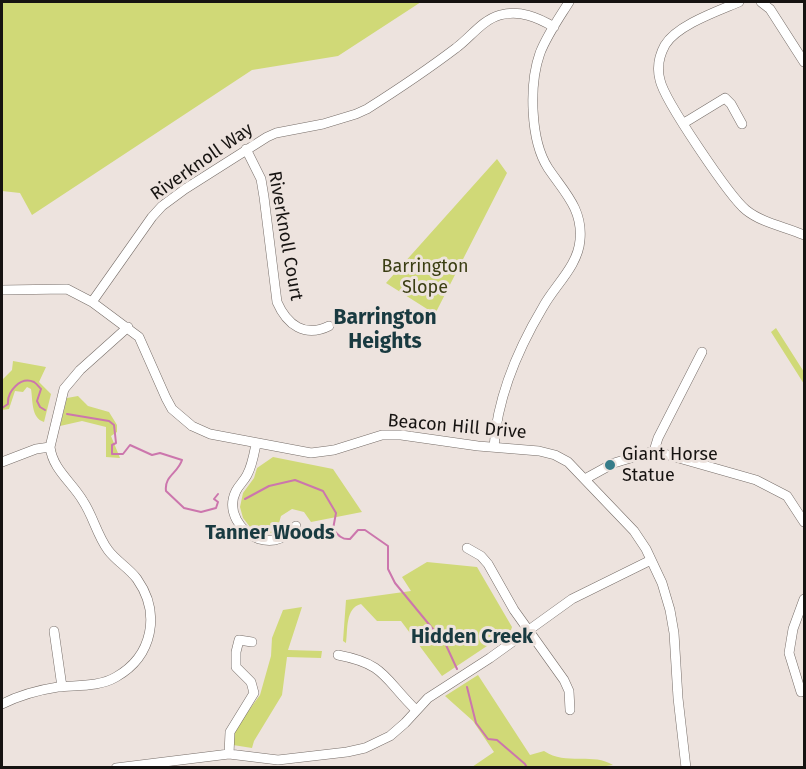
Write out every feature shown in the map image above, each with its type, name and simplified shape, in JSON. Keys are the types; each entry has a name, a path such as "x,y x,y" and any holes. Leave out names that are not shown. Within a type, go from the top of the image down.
{"street":[{"path":"494,447 500,406 524,343 544,304 572,265 580,243 581,225 576,208 540,154 534,100 535,77 540,54 569,2"},
{"path":"739,2 682,28 669,39 662,51 658,71 660,83 684,123 741,206 757,217 804,235"},
{"path":"761,2 770,9 804,60"},
{"name":"Riverknoll Way","path":"92,302 162,206 246,148 276,133 323,124 367,109 455,49 492,18 502,14 535,16 554,27"},
{"path":"684,123 725,98 742,124"},
{"name":"Riverknoll Court","path":"246,148 263,188 272,269 280,310 291,323 306,331 314,332 329,326"},
{"name":"Beacon Hill Drive","path":"2,290 67,289 92,302 128,327 142,341 166,398 180,417 201,431 256,444 311,453 334,450 387,434 426,437 538,451 555,455 568,462 634,531 651,560 666,594 672,622 686,768"},
{"path":"2,704 31,692 104,682 129,669 138,660 145,646 151,627 149,598 135,576 114,557 106,546 82,499 56,467 51,457 50,447 64,389 80,370 128,327"},
{"path":"654,451 658,438 702,352"},
{"path":"256,444 248,475 235,494 233,504 236,519 248,534 273,541 283,538 296,526"},
{"path":"2,462 36,449 50,447"},
{"path":"585,479 614,463 654,451 756,480 787,496 804,522"},
{"path":"467,548 481,556 488,564 514,610 564,680 569,691 570,710"},
{"path":"116,768 229,754 278,760 360,749 390,736 428,698 581,594 651,560"},
{"path":"801,692 789,653 793,629 804,599"},
{"path":"54,631 62,687"},
{"path":"229,754 230,732 254,693 251,682 237,667 239,640 252,642"},
{"path":"338,655 360,659 374,666 416,710"}],"green space":[{"path":"2,2 421,2 338,56 252,70 32,215 20,193 2,191"},
{"name":"Barrington Slope","path":"497,159 507,173 435,314 386,283"},
{"path":"776,328 804,372 804,384 771,332"},
{"path":"13,361 46,367 39,382 51,394 44,422 35,413 31,389 27,387 23,392 15,391 9,409 2,410 2,380 12,370"},
{"path":"78,396 88,406 109,412 117,425 117,432 111,436 120,458 106,457 106,427 82,421 60,426 67,398"},
{"path":"273,457 333,469 362,512 311,522 304,512 292,509 281,516 276,533 264,533 250,527 243,518 240,507 243,493 254,478 257,468"},
{"path":"427,562 477,567 512,627 511,630 442,676 401,621 377,621 361,604 352,610 347,626 346,643 343,641 346,600 411,591 402,577"},
{"path":"302,607 288,650 322,651 321,658 287,657 282,695 252,748 233,745 234,733 238,725 260,695 271,656 272,638 283,610"},
{"path":"478,675 530,755 544,751 561,758 596,759 613,765 592,768 472,767 494,752 473,721 445,696"}],"waterway":[{"path":"2,408 8,404 8,399 15,386 29,381 34,382 41,389 37,401 45,410"},
{"path":"67,414 109,421 114,425 116,443 112,445 112,454 123,454 130,445 152,455 160,453 182,460 169,478 166,491 184,508 201,512 216,508 218,502 214,499 218,494"},
{"path":"245,499 269,486 295,480 323,491 336,513 333,529 338,535 350,539 358,530 365,530 388,546 388,569 395,583 446,645 457,669"},
{"path":"467,687 476,723 488,739 497,740 527,768"}],"place":[{"name":"Giant Horse Statue","path":"610,465"}],"district":[{"name":"Barrington Heights","path":"385,330"},
{"name":"Tanner Woods","path":"270,533"},
{"name":"Hidden Creek","path":"472,637"}]}
